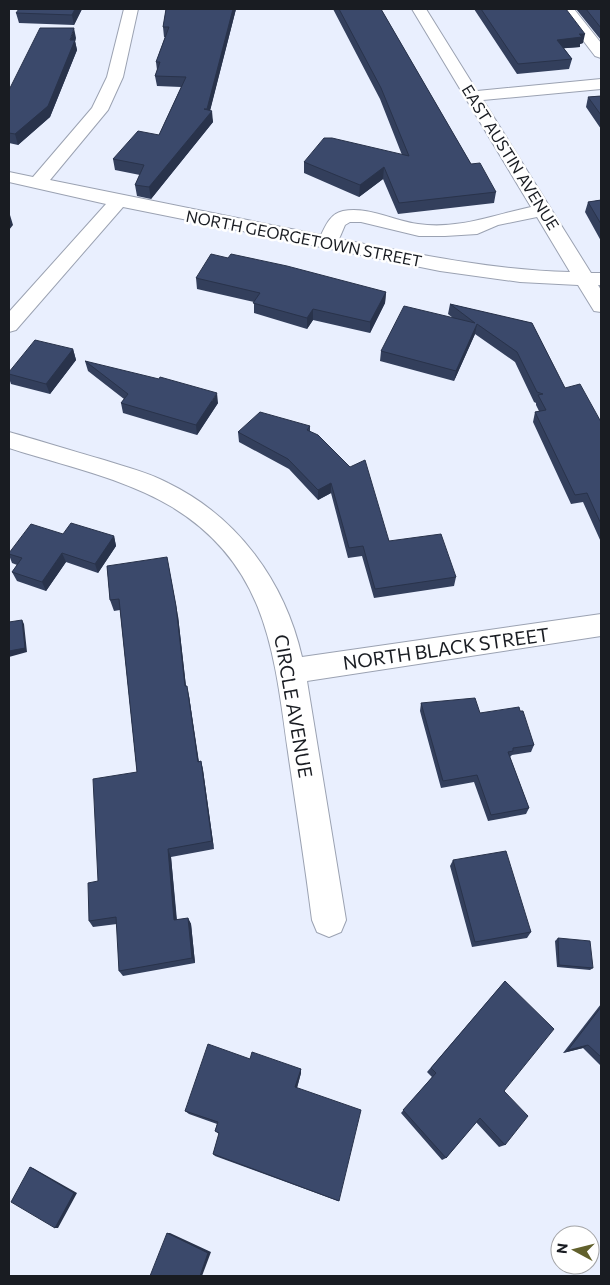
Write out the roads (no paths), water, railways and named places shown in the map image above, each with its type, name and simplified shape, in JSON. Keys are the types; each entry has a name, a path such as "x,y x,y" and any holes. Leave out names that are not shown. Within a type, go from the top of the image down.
{"street":[{"path":"38,183 100,110 115,77 130,9"},
{"name":"EAST AUSTIN AVENUE","path":"419,9 543,210 593,279 601,306"},
{"path":"566,9 601,53"},
{"path":"473,96 601,84"},
{"name":"NORTH GEORGETOWN STREET","path":"9,177 327,243 481,272 543,278 593,279"},
{"path":"9,325 119,201"},
{"path":"327,243 337,222 346,216 361,216 418,230 445,230 477,228 492,221 543,210"},
{"name":"CIRCLE AVENUE","path":"9,440 152,485 188,503 219,527 255,573 277,618 291,671 329,920"},
{"name":"NORTH BLACK STREET","path":"291,671 601,625"}]}
